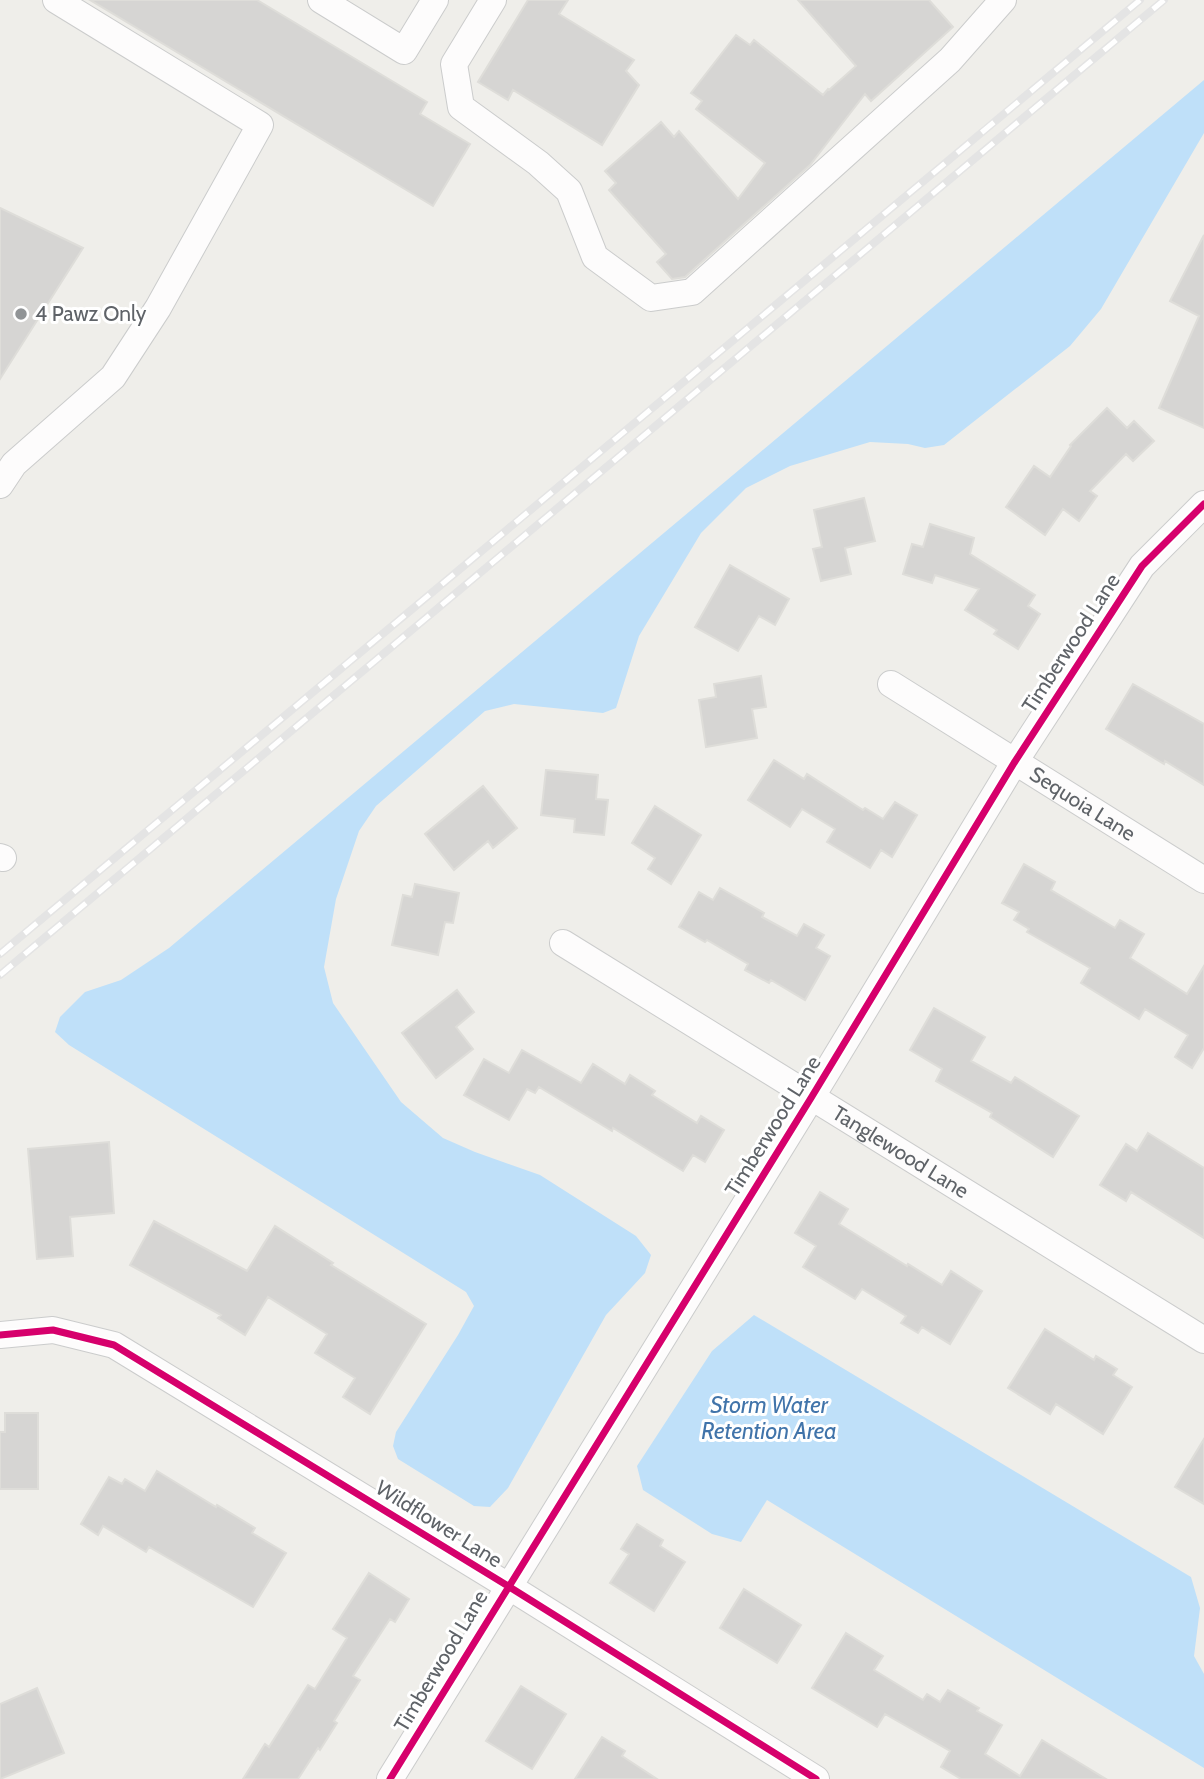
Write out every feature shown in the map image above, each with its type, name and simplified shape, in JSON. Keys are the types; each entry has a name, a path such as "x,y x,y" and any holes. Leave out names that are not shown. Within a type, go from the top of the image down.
{"street":[{"path":"0,485 14,464 113,377 158,308 260,125 56,0"},
{"path":"338,4 404,51 435,0"},
{"path":"493,0 454,64 461,107 538,163 569,191 595,257 651,298 692,292 950,60 1003,0"},
{"name":"Timberwood Lane","path":"390,1779 811,1098 1014,763 1142,566 1204,504"},
{"name":"Sequoia Lane","path":"891,684 1204,880"},
{"name":"Tanglewood Lane","path":"563,943 1204,1340"},
{"name":"Wildflower Lane","path":"0,1335 53,1330 114,1345 508,1586 816,1779"}],"water":[{"path":"1204,80 1204,133 1101,309 1070,346 944,445 925,448 908,444 870,442 790,466 746,488 701,533 639,636 616,708 603,713 514,704 485,711 376,806 359,831 336,899 324,967 333,1003 401,1102 443,1138 540,1175 636,1236 651,1255 645,1273 606,1315 508,1488 490,1507 474,1506 398,1459 393,1446 396,1432 474,1306 466,1292 69,1045 55,1032 60,1017 85,992 121,980 169,948"},
{"name":"Storm Water Retention Area","path":"754,1315 1191,1577 1200,1608 1194,1656 1204,1674 1204,1768 767,1500 741,1542 712,1534 643,1490 637,1466 712,1351"}],"building":[{"path":"90,0 257,0 427,102 420,114 470,144 433,206"},
{"path":"528,0 568,0 559,14 634,60 626,71 639,85 602,145 513,90 508,100 478,82"},
{"path":"798,0 929,0 953,27 871,101 865,94 810,165 685,277 672,279 657,262 666,254 609,190 616,183 605,171 661,122 674,137 679,131 738,199 765,163 696,109 702,101 691,93 736,35 750,45 754,40 823,95 829,90 856,66"},
{"name":"4 Pawz Only","path":"0,208 83,248 0,379"},
{"path":"1204,235 1204,428 1159,408 1199,316 1170,301"},
{"path":"1107,408 1127,428 1134,421 1154,441 1133,461 1126,454 1090,491 1097,496 1079,521 1063,509 1045,535 1006,507 1034,466 1050,477 1070,445"},
{"path":"864,498 875,541 845,548 851,574 821,581 813,549 822,547 814,510"},
{"path":"930,524 974,538 970,554 1035,595 1028,606 1040,614 1018,649 994,634 997,630 965,610 979,589 935,575 932,583 903,574 912,544 923,547"},
{"path":"730,565 789,599 775,625 759,616 738,651 695,627"},
{"path":"761,676 766,707 752,709 757,738 706,747 699,700 716,697 714,684"},
{"path":"1133,684 1204,724 1204,785 1106,729"},
{"path":"774,760 804,779 807,774 863,810 865,808 883,819 895,802 917,815 892,857 881,850 870,868 827,842 835,829 802,809 790,827 748,800"},
{"path":"546,770 598,775 596,799 608,800 604,835 574,832 575,819 541,815"},
{"path":"483,786 517,828 493,848 488,841 454,870 425,834"},
{"path":"655,806 701,835 671,884 648,869 655,858 632,843"},
{"path":"1024,864 1055,882 1051,890 1115,928 1120,920 1144,934 1130,958 1187,994 1204,966 1204,1048 1192,1068 1175,1057 1188,1035 1145,1009 1139,1019 1081,983 1090,968 1027,932 1029,929 1014,920 1019,912 1002,903"},
{"path":"415,884 459,893 453,923 445,922 438,955 392,945 403,895 412,897"},
{"path":"720,888 764,913 762,917 797,936 804,924 824,935 816,948 830,956 805,1000 771,980 769,983 745,970 748,964 679,927 699,892 713,900"},
{"path":"457,990 474,1012 456,1027 473,1049 436,1078 402,1033"},
{"path":"934,1008 985,1037 971,1061 1011,1083 1015,1077 1079,1116 1053,1157 990,1117 992,1113 936,1081 942,1069 910,1050"},
{"path":"522,1050 581,1083 593,1064 625,1084 630,1075 655,1091 652,1095 697,1123 701,1116 724,1130 705,1162 693,1155 683,1171 539,1087 535,1093 527,1089 509,1120 464,1095 484,1059 509,1073"},
{"path":"1148,1133 1204,1168 1204,1238 1131,1192 1126,1201 1100,1185 1126,1144 1137,1151"},
{"path":"109,1142 114,1213 70,1217 73,1256 37,1259 28,1149"},
{"path":"820,1192 848,1209 839,1224 907,1266 908,1264 942,1285 951,1271 982,1291 950,1344 922,1327 918,1333 901,1323 906,1316 862,1289 855,1299 803,1267 816,1246 795,1233"},
{"path":"154,1221 247,1271 275,1226 333,1263 331,1265 426,1324 370,1414 343,1397 355,1378 315,1353 327,1334 268,1297 245,1335 218,1318 221,1315 130,1265"},
{"path":"1045,1329 1094,1360 1096,1356 1117,1369 1113,1375 1132,1387 1103,1434 1056,1404 1050,1414 1008,1388"},
{"path":"5,1413 38,1413 38,1489 0,1489 0,1432 5,1432"},
{"path":"1204,1439 1204,1504 1175,1487"},
{"path":"157,1471 255,1528 252,1533 286,1553 253,1607 149,1547 146,1552 103,1526 98,1535 81,1524 109,1477 122,1484 125,1479 145,1491"},
{"path":"637,1524 663,1540 660,1546 685,1562 654,1611 610,1583 629,1554 621,1549"},
{"path":"369,1573 409,1599 395,1622 390,1619 353,1676 360,1680 334,1721 337,1723 298,1779 243,1779 265,1744 269,1747 308,1685 315,1689 347,1638 333,1629"},
{"path":"744,1589 801,1625 777,1663 720,1628"},
{"path":"846,1633 883,1656 874,1670 923,1700 927,1694 940,1702 948,1690 1002,1725 985,1754 1020,1776 1042,1740 1106,1779 961,1779 941,1767 950,1751 885,1714 877,1727 812,1688"},
{"path":"521,1686 566,1714 532,1769 486,1741"},
{"path":"37,1688 64,1753 0,1779 0,1704"},
{"path":"602,1737 625,1751 622,1756 657,1779 575,1779"}],"railway":[{"path":"0,954 1140,0"},
{"path":"0,975 1164,0"}],"cycle path":[{"path":"390,1779 811,1098 1014,763 1142,566 1204,504"},
{"path":"0,1335 53,1330 114,1345 508,1586 816,1779"}],"place":[{"name":"4 Pawz Only","path":"21,314"}]}
